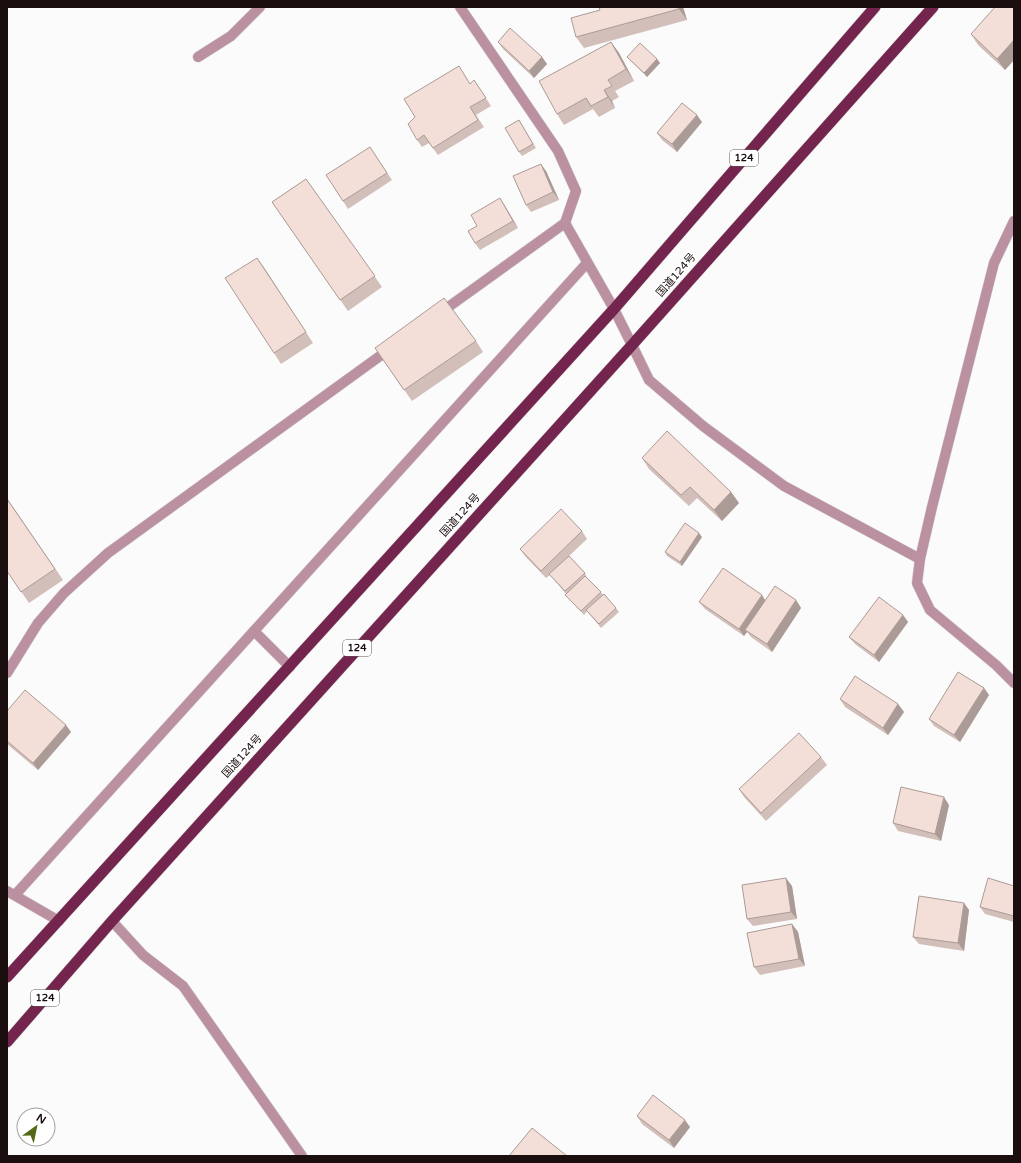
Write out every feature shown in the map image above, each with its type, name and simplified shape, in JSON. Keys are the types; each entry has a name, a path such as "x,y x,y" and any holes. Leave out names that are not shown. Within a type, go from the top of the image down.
{"highway":[{"name":"124","path":"7,977 614,309 875,7"},
{"name":"国道124号","path":"7,1042 112,921 632,345 933,7"}],"street":[{"path":"198,57 231,36 260,7"},
{"path":"430,320 565,223 576,191 558,151 460,7"},
{"path":"1014,221 994,263 920,559 917,583 930,610 962,639 996,665 1014,683"},
{"path":"565,223 614,309 649,380 702,426 784,486 920,559"},
{"path":"59,921 11,893 254,631 587,263"},
{"path":"7,674 38,622 64,593 108,553 398,344"},
{"path":"254,631 290,667"},
{"path":"112,921 143,955 183,986 302,1156"}],"building":[{"path":"599,7 678,7 679,9 576,37 571,18 600,10"},
{"path":"995,7 1014,7 1014,40 997,59 971,34"},
{"path":"510,28 542,57 529,71 498,42"},
{"path":"611,42 626,69 608,80 612,86 604,90 608,97 591,106 586,98 557,114 539,81"},
{"path":"640,43 657,59 644,73 627,57"},
{"path":"459,66 470,84 474,80 486,98 470,107 478,120 433,148 424,135 417,140 408,124 415,117 404,99"},
{"path":"682,103 697,115 672,144 657,133"},
{"path":"519,120 533,144 519,152 505,128"},
{"path":"370,147 387,173 343,201 326,175"},
{"path":"541,164 553,192 526,205 513,176"},
{"path":"306,179 375,276 340,300 272,202"},
{"path":"500,198 513,221 475,243 468,231 477,226 471,215"},
{"path":"257,258 306,332 274,353 225,278"},
{"path":"444,298 476,341 404,390 375,348"},
{"path":"667,431 731,492 714,510 690,487 681,495 642,458"},
{"path":"7,499 55,569 21,592 7,571"},
{"path":"561,509 582,531 541,571 520,549"},
{"path":"685,523 699,533 680,562 665,552"},
{"path":"569,556 585,573 565,591 549,574"},
{"path":"723,568 762,595 739,629 699,602"},
{"path":"585,576 601,592 581,611 565,595"},
{"path":"775,586 796,600 767,644 745,630"},
{"path":"604,594 616,608 599,624 586,610"},
{"path":"879,597 903,615 874,655 849,637"},
{"path":"958,672 984,688 954,735 929,719"},
{"path":"855,676 898,704 883,728 840,699"},
{"path":"25,690 66,725 33,763 7,741 7,711"},
{"path":"799,733 821,757 761,813 739,789"},
{"path":"901,787 944,797 935,834 893,823"},
{"path":"786,878 791,912 747,919 742,885"},
{"path":"988,878 1014,886 1014,916 980,907"},
{"path":"919,896 964,903 958,943 913,937"},
{"path":"792,924 799,959 754,967 747,933"},
{"path":"653,1095 685,1120 669,1140 637,1116"},
{"path":"532,1128 567,1156 509,1156"}]}
